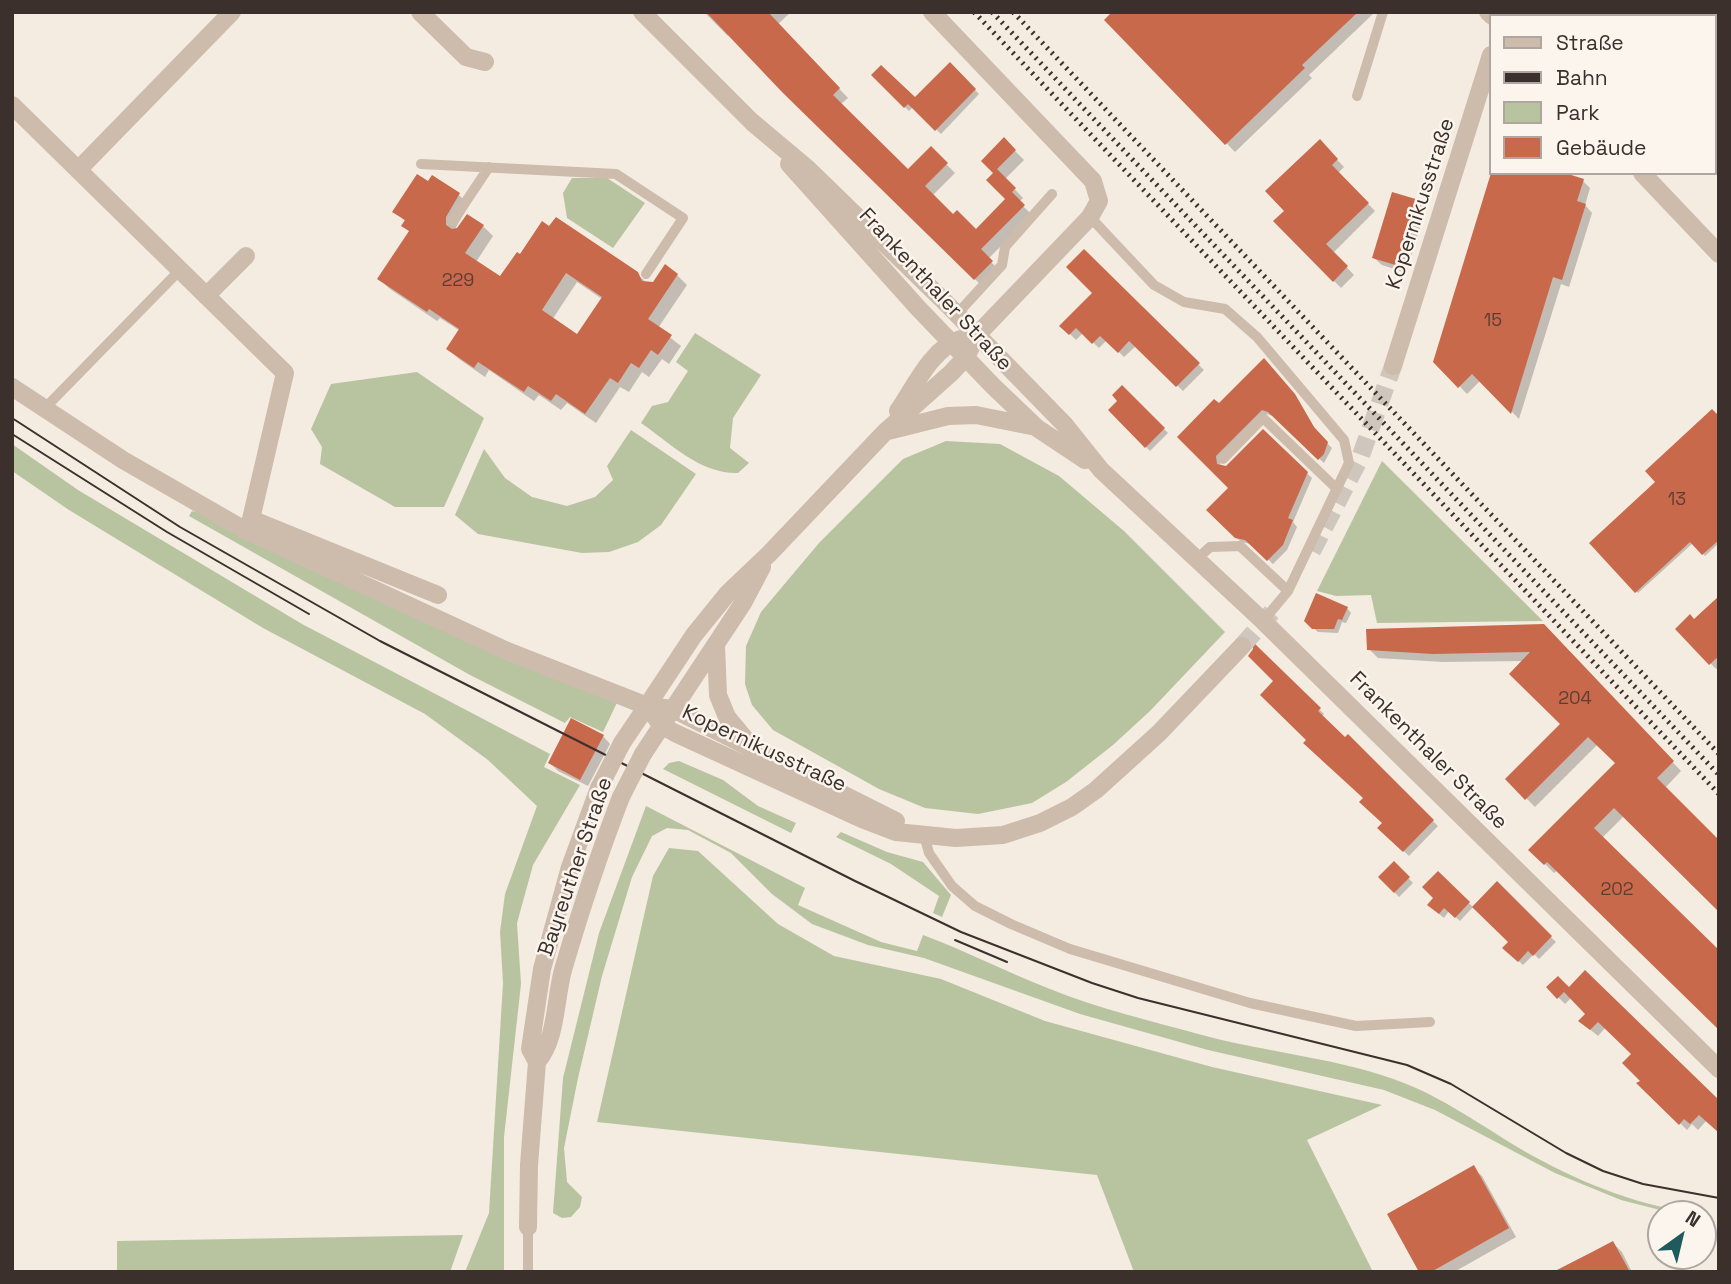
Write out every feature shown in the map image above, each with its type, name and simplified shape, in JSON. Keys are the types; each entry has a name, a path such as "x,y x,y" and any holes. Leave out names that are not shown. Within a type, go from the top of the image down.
{"street":[{"path":"78,170 232,12"},
{"path":"420,12 466,58 485,62"},
{"name":"Frankenthaler Straße","path":"642,12 752,122 965,357 1037,428 1101,470"},
{"path":"932,12 1093,181 1099,201 1090,217"},
{"name":"Kopernikusstraße","path":"1393,366 1490,58"},
{"path":"12,105 285,373 251,519 439,595"},
{"name":"Frankenthaler Straße","path":"752,122 808,169 957,314 1065,425 1101,470 1263,621 1719,1069"},
{"path":"1644,175 1719,254"},
{"name":"Bayreuther Straße","path":"528,1227 529,1165 537,1062 530,1049 541,969 570,867 599,788 622,743 694,635 728,593 769,554 885,432 965,357 977,335 1090,217"},
{"path":"206,296 246,256"},
{"path":"951,342 977,335"},
{"name":"Bayreuther Straße","path":"885,432 934,358 951,342"},
{"path":"12,387 122,460 243,529 507,651 647,706"},
{"path":"885,432 948,416 976,415 1037,428"},
{"name":"Bayreuther Straße","path":"537,1062 546,1051 566,961 603,844 621,797 643,754 743,603 769,554"},
{"path":"716,645 718,695 727,717 756,752"},
{"name":"Kopernikusstraße","path":"647,706 662,726 862,819 896,832 956,838 1003,835 1040,823 1072,807 1096,790 1159,733 1242,646"},
{"name":"Kopernikusstraße","path":"647,706 673,709 924,835"}],"lane":[{"path":"1357,96 1383,12"},
{"path":"421,164 616,174 683,218 646,274"},
{"path":"453,221 489,167"},
{"path":"957,314 1002,265 1005,247 1052,194"},
{"path":"1090,217 1154,285 1184,302 1225,309 1257,337 1344,440 1349,463 1288,592 1263,621"},
{"path":"44,408 179,271"},
{"path":"1223,459 1263,418 1337,489"},
{"path":"1197,559 1210,547 1240,545 1288,592"},
{"path":"924,835 929,853 952,886 975,905 1011,924 1070,949 1250,1003 1356,1026 1430,1022"},
{"name":"Bayreuther Straße","path":"528,1227 528,1272"}],"green space":[{"path":"572,178 607,178 645,203 613,248 567,218 563,193"},
{"path":"695,333 761,375 733,418 730,448 749,463 738,473 724,472 698,463 641,423 652,406 668,402 688,371 676,362"},
{"path":"417,372 484,418 444,507 395,507 320,464 322,447 311,429 331,384"},
{"path":"631,430 696,474 661,525 638,542 609,552 582,553 478,534 455,515 484,449 505,478 532,497 567,506 595,497 613,480 607,466"},
{"path":"946,441 1000,444 1059,476 1124,531 1225,632 1150,711 1066,782 1032,803 978,814 925,808 879,789 773,730 752,705 745,684 746,646 761,612 819,543 903,459"},
{"path":"12,444 78,490 302,624 550,754 544,767 580,785 533,865 517,923 521,984 504,1137 504,1272 465,1272 489,1213 503,983 500,932 505,894 537,806 488,760 425,714 263,628 69,510 12,471"},
{"path":"1382,461 1543,621 1377,623 1371,595 1336,596 1317,591"},
{"path":"192,511 257,528 508,645 624,688 603,732 570,717 565,723 470,675 189,516"},
{"path":"679,761 723,780 758,806 796,823 791,833 663,769 669,763"},
{"path":"646,806 805,888 798,905 881,942 917,951 923,935 1050,989 1107,1009 1227,1041 1380,1074 1421,1090 1533,1156 1573,1176 1647,1203 1647,1207 1621,1200 1555,1173 1435,1110 1384,1090 1208,1050 1080,1014 924,958 868,945 812,924 772,894 731,853 688,830 667,828 652,836 632,877 602,976 564,1148 567,1182 582,1197 580,1207 571,1217 562,1218 553,1213 563,1078 599,933"},
{"path":"841,832 887,852 923,862 951,895 942,917 933,913 939,896 891,864 836,837"},
{"path":"669,848 698,851 778,924 834,956 941,979 1045,1021 1212,1067 1382,1105 1307,1140 1373,1272 1134,1272 1097,1175 597,1122 653,876"},
{"path":"463,1235 450,1272 117,1272 117,1241"}],"building":[{"path":"706,12 768,12 840,88 833,95 908,169 931,146 948,163 925,186 953,214 957,210 976,229 1005,199 986,180 993,173 981,161 1004,137 1016,150 997,169 1016,188 1012,192 1025,205 981,249 993,261 974,280 782,92"},
{"path":"1112,12 1358,12 1302,65 1305,68 1225,145 1104,20"},
{"path":"950,62 976,89 935,131 908,104 904,108 871,75 881,65 915,97"},
{"path":"1320,139 1338,159 1332,165 1369,203 1326,244 1348,266 1333,282 1273,221 1284,211 1265,191"},
{"path":"417,174 428,181 432,175 460,193 446,217 446,225 452,229 457,228 467,214 484,225 465,253 500,276 517,252 520,254 542,221 549,226 556,217 638,272 642,281 653,282 665,264 678,274 648,319 672,335 658,355 651,350 639,368 631,363 618,383 610,378 585,414 556,394 551,401 528,386 524,392 478,362 474,368 446,349 459,329 429,309 427,312 377,279 409,231 401,226 405,220 392,212","holes":["566,273 602,297 577,334 542,310"]},
{"path":"1490,175 1571,175 1584,179 1577,201 1586,204 1562,280 1553,277 1511,414 1472,374 1458,388 1433,362"},
{"path":"1392,192 1419,200 1399,266 1372,258"},
{"path":"1084,249 1200,363 1176,387 1129,341 1118,353 1100,336 1092,344 1076,328 1069,335 1059,326 1092,293 1066,267"},
{"path":"1264,358 1295,394 1314,427 1328,442 1324,454 1318,460 1268,412 1262,410 1216,456 1217,464 1226,466 1263,429 1308,472 1288,518 1293,520 1283,545 1267,561 1245,540 1235,538 1206,510 1228,488 1177,437 1214,399 1219,403"},
{"path":"1122,385 1165,428 1145,448 1108,410 1117,401 1112,395"},
{"path":"1712,409 1719,416 1719,540 1702,555 1690,542 1635,593 1589,543 1655,482 1645,471"},
{"path":"1316,593 1348,607 1334,629 1312,629 1304,621"},
{"path":"1719,596 1719,656 1709,665 1675,629 1690,614 1694,619"},
{"path":"1544,624 1674,761 1657,778 1719,840 1719,912 1614,808 1594,828 1719,950 1719,1030 1547,862 1544,865 1528,850 1615,763 1588,737 1525,800 1505,779 1560,724 1509,674 1530,652 1433,654 1367,650 1366,629"},
{"path":"1253,642 1321,708 1318,711 1345,737 1348,734 1434,820 1403,852 1377,828 1382,823 1359,802 1363,798 1303,743 1306,740 1260,695 1273,681 1248,656 1253,649"},
{"path":"571,718 604,735 580,780 548,763"},
{"path":"1394,861 1410,877 1394,893 1378,877"},
{"path":"1438,871 1470,902 1455,918 1444,908 1439,914 1427,905 1433,898 1422,887"},
{"path":"1497,881 1552,936 1533,956 1528,951 1518,962 1502,948 1508,942 1472,907"},
{"path":"1585,970 1719,1100 1719,1133 1699,1115 1690,1124 1684,1119 1679,1125 1636,1083 1640,1081 1622,1063 1631,1054 1598,1022 1590,1030 1578,1021 1585,1014 1564,992 1557,999 1546,987 1558,976 1569,987"},
{"path":"1474,1165 1509,1228 1431,1272 1419,1272 1387,1214"},
{"path":"1613,1241 1630,1272 1553,1272 1594,1251"}],"tunnel":[{"path":"1312,551 1360,458 1393,366"},
{"path":"1242,646 1272,612"}],"tram line":[{"path":"12,418 180,527 380,641 961,932 1138,998 1407,1065 1451,1084 1566,1153 1603,1171 1643,1184 1719,1198"},
{"path":"12,434 167,532 309,614"},
{"path":"955,940 1007,962"}],"railway":[{"path":"974,12 1719,794"},
{"path":"992,12 1719,775"},
{"path":"1013,12 1719,754"}]}
